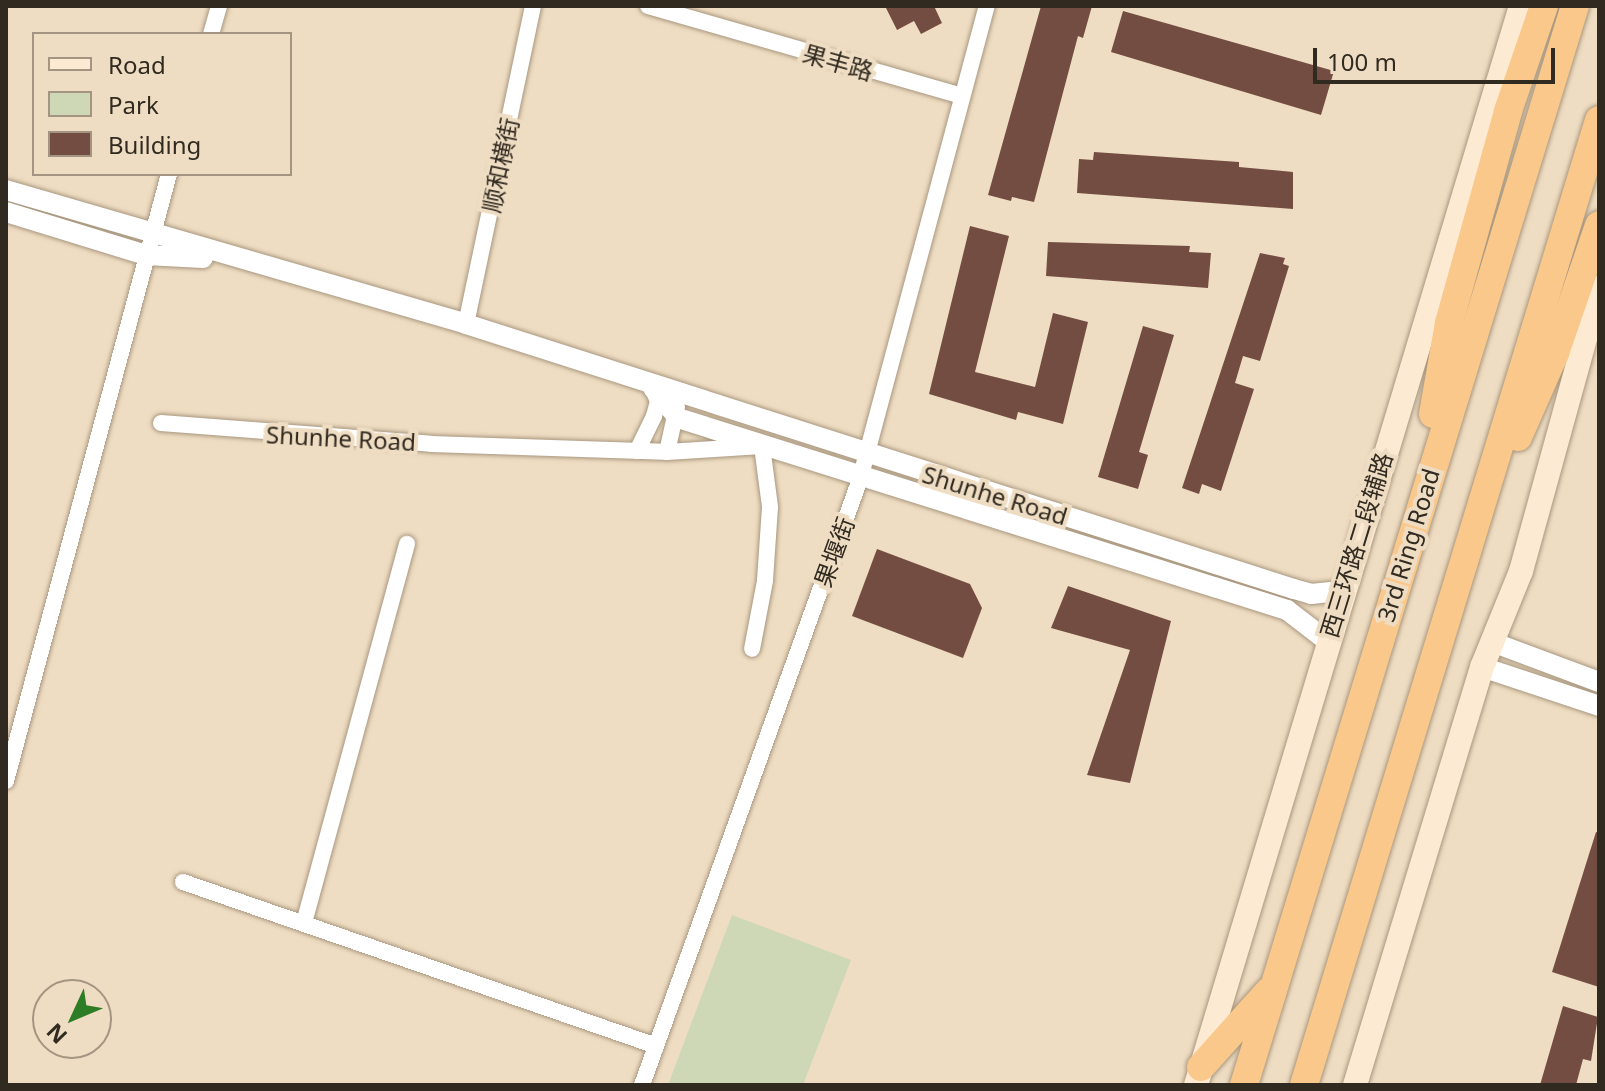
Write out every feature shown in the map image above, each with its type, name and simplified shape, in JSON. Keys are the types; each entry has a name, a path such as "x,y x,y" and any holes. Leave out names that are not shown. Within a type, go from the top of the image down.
{"highway":[{"path":"1410,540 1449,323 1508,111 1544,6"},
{"name":"3rd Ring Road","path":"1244,1085 1575,6"},
{"path":"1304,1085 1599,120"},
{"path":"1465,557 1555,353 1596,236"},
{"path":"1198,1076 1274,985"}],"main road":[{"name":"西三环路二段辅路","path":"1198,1076 1326,640 1521,6"},
{"path":"1355,1085 1482,667 1521,571 1599,288"}],"street":[{"path":"212,32 219,6"},
{"name":"顺和横街","path":"466,324 533,6"},
{"name":"果丰路","path":"648,6 961,96"},
{"name":"果堰街","path":"642,1085 860,479 987,6"},
{"path":"6,781 13,771 168,176"},
{"name":"Shunhe Road","path":"6,190 231,259 466,324 651,384 673,394 1311,594 1341,591"},
{"name":"Shunhe Road","path":"6,212 146,255 231,259"},
{"path":"651,384 678,418"},
{"path":"637,451 658,401 651,384"},
{"path":"667,452 678,418 673,394"},
{"name":"Shunhe Road","path":"678,418 860,479 1287,610 1326,640"},
{"name":"Shunhe Road","path":"161,423 431,444 667,452 762,446"},
{"path":"752,649 765,581 770,507 762,446"},
{"path":"304,923 407,544"},
{"path":"1492,642 1599,682"},
{"path":"1482,667 1599,706"},
{"path":"183,882 655,1045"}],"green space":[{"path":"732,915 851,960 803,1085 668,1085"}],"building":[{"path":"885,6 934,6 942,23 921,34 914,21 897,30"},
{"path":"1041,6 1092,6 1083,38 1078,36 1034,202 1012,197 1011,201 988,195"},
{"path":"1123,11 1334,71 1321,115 1111,52"},
{"path":"1094,152 1239,162 1239,167 1293,172 1293,209 1077,193 1079,159 1093,160"},
{"path":"970,226 1009,236 975,372 1035,387 1053,313 1088,322 1063,424 1018,412 1016,420 929,394"},
{"path":"1048,242 1190,246 1189,252 1211,253 1208,288 1046,276"},
{"path":"1260,253 1285,258 1283,264 1289,266 1260,361 1243,356 1235,383 1254,389 1221,491 1202,484 1199,494 1182,488"},
{"path":"1143,326 1174,335 1139,452 1148,455 1138,489 1098,477"},
{"path":"877,549 970,584 982,608 963,658 852,616"},
{"path":"1068,586 1171,621 1130,783 1087,775 1130,650 1051,628"},
{"path":"1596,832 1599,833 1599,987 1552,972"},
{"path":"1563,1006 1598,1017 1591,1061 1583,1059 1576,1085 1540,1085"}]}
